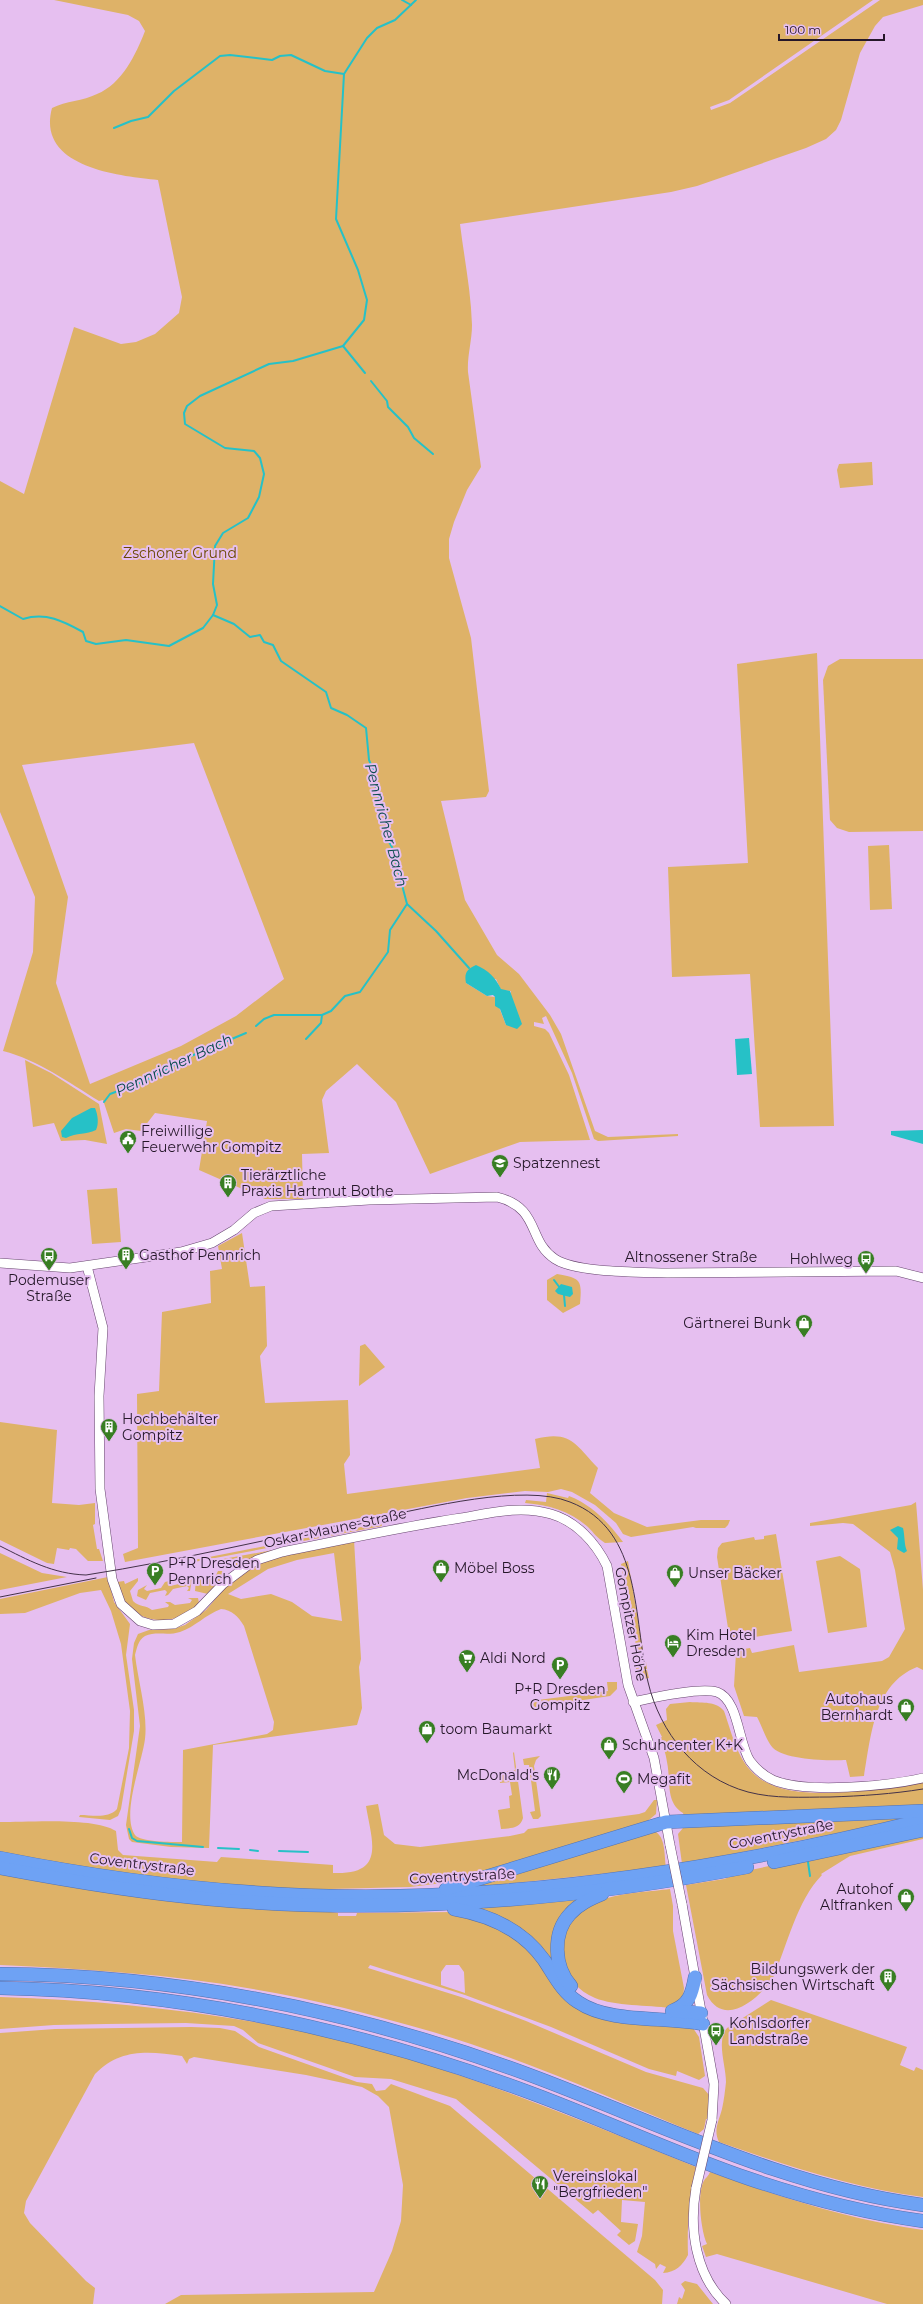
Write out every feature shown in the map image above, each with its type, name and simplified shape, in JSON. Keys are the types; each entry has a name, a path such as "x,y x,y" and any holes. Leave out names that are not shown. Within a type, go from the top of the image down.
{"highway":[{"path":"425,1900 473,1881 666,1822 923,1811"},
{"name":"Coventrystraße","path":"0,1858 117,1878 209,1889 425,1900 610,1880 747,1858 923,1820"},
{"path":"0,1868 116,1888 209,1899 310,1904 425,1900 524,1899 614,1889 745,1868 923,1830"},
{"path":"614,1889 578,1906 564,1923 559,1934 557,1951 562,1973 578,1992 593,2001 626,2007 672,2011 702,2019"},
{"path":"425,1900 478,1913 505,1925 535,1949 566,1992 579,2003 591,2009 610,2014 702,2019"},
{"path":"0,1974 79,1977 186,1988 267,2001 351,2019 478,2056 754,2163 859,2193 923,2205"},
{"path":"672,2011 681,2008 688,2002 695,1977"},
{"path":"0,1988 74,1991 186,2003 258,2015 343,2034 462,2068 532,2093 750,2179 836,2204 923,2221"}],"street":[{"name":"Altnossener Straße","path":"0,1263 49,1268 86,1266 181,1252 212,1243 234,1230 254,1213 272,1206 369,1200 497,1197 511,1201 520,1206 526,1213 546,1250 555,1259 568,1265 631,1272 667,1273 896,1271 923,1278"},
{"name":"Oskar-Maune-Straße","path":"86,1266 103,1328 99,1396 100,1489 110,1567 116,1593 121,1604 140,1621 164,1626 186,1619 197,1611 233,1576 257,1560 282,1552 358,1536 488,1514 519,1510 552,1514 579,1529 601,1553"},
{"name":"Gompitzer Höhe","path":"601,1553 608,1570 616,1609 624,1663 633,1702 654,1758 666,1822"},
{"name":"Gompitzer Höhe","path":"633,1702 698,1692 716,1692 722,1695 728,1701 732,1709 741,1739 750,1760 760,1771 772,1780 796,1786 827,1787 875,1785 923,1778"},
{"path":"666,1822 714,2084 714,2110 696,2188 692,2216 696,2243 707,2278 726,2304"}],"green space":[{"name":"Zschoner Grund","path":"54,0 873,0 729,100 710,107 711,110 730,103 880,0 923,0 923,5 883,17 875,26 860,53 841,120 836,130 826,139 806,148 697,186 671,192 460,224 469,287 472,325 468,372 481,467 467,490 454,522 449,539 449,558 471,638 489,791 486,797 441,801 465,900 497,955 519,974 550,1015 561,1034 595,1131 608,1137 678,1134 678,1136 598,1141 594,1139 572,1073 546,1016 542,1018 544,1024 534,1022 534,1026 545,1029 549,1033 569,1075 590,1140 520,1142 430,1174 396,1102 357,1064 326,1091 322,1100 329,1153 302,1154 303,1199 265,1199 199,1170 207,1121 155,1113 141,1131 126,1129 114,1133 103,1100 99,1101 41,1066 3,1051 33,952 35,897 0,812 0,481 24,494 74,327 121,344 136,342 155,334 179,313 182,297 158,180 122,175 84,165 68,156 56,144 50,128 52,108 92,96 106,89 121,76 137,49 145,31 139,21 128,15","holes":["194,743 284,979 236,1016 181,1046 90,1084 56,983 68,897 22,765","496,979 501,990 511,991 506,1025 495,997 487,996 466,983"]},
{"path":"872,462 873,485 840,488 837,470 839,464"},
{"path":"817,653 834,1126 760,1127 750,974 672,977 668,867 748,863 737,664"},
{"path":"840,659 923,659 923,831 849,832 837,828 830,820 823,680 828,666"},
{"path":"889,845 892,909 870,910 868,846"},
{"path":"25,1060 51,1073 99,1104 107,1144 85,1140 61,1141 54,1123 33,1127"},
{"path":"117,1188 121,1242 92,1244 87,1190"},
{"path":"242,1233 250,1287 265,1286 267,1346 260,1356 265,1403 348,1400 350,1455 344,1464 347,1494 540,1468 535,1439 557,1436 571,1441 598,1468 590,1493 614,1513 647,1527 701,1520 730,1520 728,1525 725,1528 693,1527 631,1537 623,1534 616,1523 595,1505 572,1492 561,1489 548,1492 525,1491 467,1498 125,1562 123,1554 138,1548 137,1394 159,1391 162,1312 211,1303 210,1271 222,1269 218,1246"},
{"path":"557,1274 575,1279 580,1285 581,1290 580,1304 563,1313 547,1300 547,1280"},
{"path":"365,1344 385,1367 359,1386 360,1346"},
{"path":"0,1422 57,1430 52,1503 79,1505 95,1503 95,1524 93,1525 97,1549 99,1549 103,1561 88,1561 76,1549 70,1548 69,1550 57,1548 54,1564 47,1563 0,1540"},
{"path":"547,1493 568,1498 569,1496 585,1504 605,1521 623,1542 605,1543 581,1521 566,1513 551,1507 525,1503 526,1500 546,1502"},
{"path":"916,1502 923,1590 923,1670 917,1667 903,1675 883,1698 877,1713 869,1744 864,1776 850,1777 846,1760 808,1759 779,1752 771,1745 757,1717 744,1716 734,1686 736,1653 738,1650 750,1648 752,1653 794,1645 799,1672 882,1661 889,1657 905,1629 895,1570 890,1552 853,1524 843,1523 810,1526 810,1523 911,1505"},
{"path":"381,1523 382,1526 194,1562 194,1560"},
{"path":"776,1534 792,1631 730,1641 717,1557 718,1548 722,1543 754,1537 755,1540 764,1539 764,1536"},
{"path":"354,1540 361,1659 359,1667 362,1708 357,1725 213,1745 209,1848 171,1847 132,1842 129,1839 126,1825 140,1726 132,1659 134,1643 138,1634 149,1630 173,1629 185,1625 206,1610 224,1589 250,1568 271,1559","holes":["334,1553 342,1621 312,1616 292,1602 271,1594 241,1599 228,1594 268,1569 297,1560","221,1609 234,1614 244,1626 274,1722 273,1730 267,1734 183,1750 182,1842 143,1839 135,1835 131,1826 130,1815 131,1802 146,1729 135,1655 138,1644 145,1636 153,1634 171,1634 185,1630 210,1614"]},
{"path":"273,1550 255,1557 236,1568 218,1565 212,1561"},
{"path":"0,1553 42,1573 67,1577 0,1590"},
{"path":"840,1556 860,1569 867,1627 828,1633 816,1561"},
{"path":"628,1561 643,1650 637,1651 621,1564"},
{"path":"218,1571 222,1571 226,1577 208,1594 195,1591 196,1578 199,1580 215,1577"},
{"path":"108,1577 114,1602 130,1624 126,1655 134,1710 134,1731 121,1809 118,1816 110,1820 79,1817 80,1815 105,1815 117,1809 129,1748 130,1711 121,1644 111,1611 101,1590 80,1593 25,1613 0,1614 0,1599"},
{"path":"138,1578 138,1581 130,1591 133,1601 152,1610 168,1607 169,1605 165,1602 170,1602 175,1605 190,1603 192,1600 188,1598 198,1598 199,1603 182,1616 172,1619 151,1619 142,1616 125,1602 117,1582 124,1581 125,1584"},
{"path":"192,1579 190,1591 187,1591 189,1588 187,1586 173,1589 168,1595 165,1596 167,1592 165,1590 150,1593 146,1600 137,1596 138,1590 147,1585 144,1589 147,1591 161,1588 165,1582 169,1581 168,1584 170,1586 188,1582"},
{"path":"646,1662 647,1669 638,1671 647,1670 649,1678 636,1680 636,1668"},
{"path":"607,1682 617,1682 617,1689 610,1696 530,1708 529,1702 538,1702 538,1700 608,1691"},
{"path":"690,1702 713,1704 724,1711 742,1759 752,1772 768,1783 787,1790 809,1793 833,1793 923,1782 923,1807 684,1816 673,1803 671,1797 667,1759 660,1738 662,1737 656,1725 667,1720 666,1709 670,1704"},
{"path":"514,1752 523,1818 522,1822 517,1826 501,1829 498,1810 510,1808 509,1796 512,1795 510,1782 500,1783 499,1772 515,1770"},
{"path":"540,1756 536,1760 534,1766 541,1816 538,1819 533,1819 530,1812 535,1811 529,1765 524,1765 523,1759"},
{"path":"654,1800 657,1800 656,1814 644,1824 467,1880 410,1887 290,1890 113,1874 0,1853 0,1822 61,1821 93,1824 116,1831 118,1850 123,1855 217,1862 221,1857 333,1865 333,1873 350,1872 361,1868 368,1862 372,1854 371,1832 366,1806 378,1804 384,1835 395,1844 420,1847 510,1836 524,1833 528,1829 639,1814 645,1812"},
{"path":"923,1816 682,1864 678,1834 683,1828 683,1825"},
{"path":"654,1831 658,1833 663,1841 666,1867 450,1890"},
{"path":"923,1833 923,1839 850,1856 821,1874 822,1875 813,1885 799,1910 773,1978 767,1986 759,1995 741,2007 731,2010 722,2009 714,2005 707,1995 686,1885 724,1879 746,1871"},
{"path":"0,1872 338,1913 338,1916 356,1916 357,1913 457,1912 517,1936 570,2002 693,2028 699,2037 705,2076 699,2080 677,2071 676,2076 649,2069 551,2027 465,1995 370,1965 368,1968 461,1997 526,2021 646,2072 703,2088 710,2096 709,2119 706,2119 704,2129 698,2134 500,2054 433,2032 389,2020 344,2008 276,1993 190,1979 95,1970 0,1965","holes":["446,1965 459,1965 464,1972 465,1993 441,1985 441,1972"]},
{"path":"670,1889 673,1906 673,1931 684,1988 683,1998 670,2008 622,2004 603,2001 589,1995 579,1988 574,1983 565,1967 562,1945 570,1922 580,1911 593,1903 623,1894"},
{"path":"587,1896 568,1913 557,1967 571,1988 586,2001 613,2009 684,2015 608,2010 580,2000 545,1957 470,1906"},
{"path":"0,1997 109,2003 217,2016 288,2028 393,2054 444,2070 546,2107 696,2167 689,2211 688,2255 681,2265 675,2270 663,2273 666,2267 660,2264 656,2269 655,2264 637,2252 642,2236 645,2202 622,2200 621,2222 638,2224 635,2241 629,2245 617,2235 621,2231 598,2210 593,2214 456,2099 391,2079 355,2077 258,2043 243,2030 234,2026 186,2023 106,2024 54,2025 0,2029"},
{"path":"771,2000 907,2047 900,2065 914,2071 916,2067 923,2070 923,2197 845,2182 719,2142 717,2138 717,2126 723,2106 726,2082 722,2054 722,2040 724,2033 727,2028"},
{"path":"220,2028 235,2031 259,2047 357,2082 372,2084 376,2091 385,2090 391,2084 450,2106 655,2280 663,2290 662,2304 165,2304 181,2295 374,2292 392,2251 401,2221 403,2185 389,2107 378,2096 362,2087 306,2075 194,2057 189,2059 187,2064 182,2056 158,2053 136,2053 114,2060 95,2074 26,2201 24,2213 30,2223 86,2281 95,2288 93,2304 0,2304 0,2033 55,2029"},
{"path":"710,2172 815,2207 896,2226 923,2230 923,2304 887,2304 717,2254 706,2257 702,2246 707,2244 701,2221 700,2202 702,2185"},
{"path":"685,2281 697,2284 713,2304 677,2304 679,2297 682,2299 685,2290 681,2284"}],"shaded area":[{"path":"476,965 491,975 501,989 510,991 522,1024 517,1029 506,1025 500,1009 495,1006 495,997 493,995 487,996 466,983 465,977 467,972 470,968"},
{"path":"749,1038 752,1074 737,1075 735,1039"},
{"path":"91,1108 95,1108 97,1114 98,1122 96,1130 66,1138 62,1137 61,1131 72,1118"},
{"path":"923,1130 923,1144 891,1135 891,1131"},
{"path":"561,1284 572,1287 573,1294 570,1297 558,1294 555,1291"},
{"path":"898,1526 903,1528 907,1551 904,1553 897,1549 898,1538 890,1530"}],"waterway":[{"path":"402,0 411,5"},
{"path":"0,606 23,619 31,617 47,617 61,621 83,632 86,641 96,644 126,640 169,646 203,628 213,615 217,605 213,584 215,546 223,533 248,518 259,497 264,474 260,458 254,451 225,448 185,424 184,413 187,406 200,396 269,364 293,361 343,346 364,320 367,300 358,270 336,219 344,74 367,38 377,28 395,20 416,0"},
{"path":"114,128 131,121 148,117 174,91 220,56 230,55 272,60 280,56 291,55 325,71 344,74"},
{"path":"343,346 365,373"},
{"path":"371,381 387,401 388,407 408,427 414,438 433,454"},
{"name":"Pennricher Bach","path":"213,615 234,624 250,637 260,635 264,642 273,645 281,661 326,692 331,708 347,715 366,728 369,760 375,774 376,790 388,823 389,842 392,847 407,904 390,930 388,952 360,992 345,996 331,1011 322,1015 274,1015 264,1019 256,1026"},
{"path":"407,904 436,931 469,968"},
{"path":"306,1039 321,1023 322,1015"},
{"name":"Pennricher Bach","path":"104,1102 110,1094 145,1081 191,1056 246,1033"},
{"path":"554,1280 560,1288"},
{"path":"564,1295 565,1306"},
{"path":"129,1829 132,1838 137,1841 203,1847"},
{"path":"218,1848 239,1849"},
{"path":"250,1850 258,1851"},
{"path":"279,1851 308,1852"},
{"path":"808,1862 810,1876"}],"tram line":[{"path":"0,1546 52,1569 86,1575 159,1562 474,1499 527,1495 550,1497 570,1502 594,1515 611,1533 623,1555 631,1579 643,1657 648,1682 654,1701 661,1719 671,1736 683,1751 697,1764 712,1776 729,1785 748,1792 768,1796 842,1797 923,1789"},
{"path":"0,1597 96,1578"}],"place":[{"name":"Freiwillige Feuerwehr Gompitz","path":"128,1154"},
{"name":"Spatzennest","path":"500,1178"},
{"name":"Tierärztliche Praxis Hartmut Bothe","path":"228,1198"},
{"name":"Gasthof Pennrich","path":"126,1270"},
{"name":"Podemuser Straße","path":"49,1271"},
{"name":"Hohlweg","path":"866,1274"},
{"name":"Gärtnerei Bunk","path":"804,1338"},
{"name":"Hochbehälter Gompitz","path":"109,1442"},
{"name":"Möbel Boss","path":"441,1583"},
{"name":"P+R Dresden Pennrich","path":"155,1586"},
{"name":"Unser Bäcker","path":"675,1588"},
{"name":"Kim Hotel Dresden","path":"673,1658"},
{"name":"Aldi Nord","path":"467,1673"},
{"name":"P+R Dresden Gompitz","path":"560,1680"},
{"name":"Autohaus Bernhardt","path":"906,1722"},
{"name":"toom Baumarkt","path":"427,1744"},
{"name":"Schuhcenter K+K","path":"609,1760"},
{"name":"McDonald's","path":"552,1790"},
{"name":"Megafit","path":"624,1794"},
{"name":"Autohof Altfranken","path":"906,1912"},
{"name":"Bildungswerk der Sächsischen Wirtschaft","path":"888,1992"},
{"name":"Kohlsdorfer Landstraße","path":"716,2046"},
{"name":"Vereinslokal \"Bergfrieden\"","path":"540,2199"}]}
